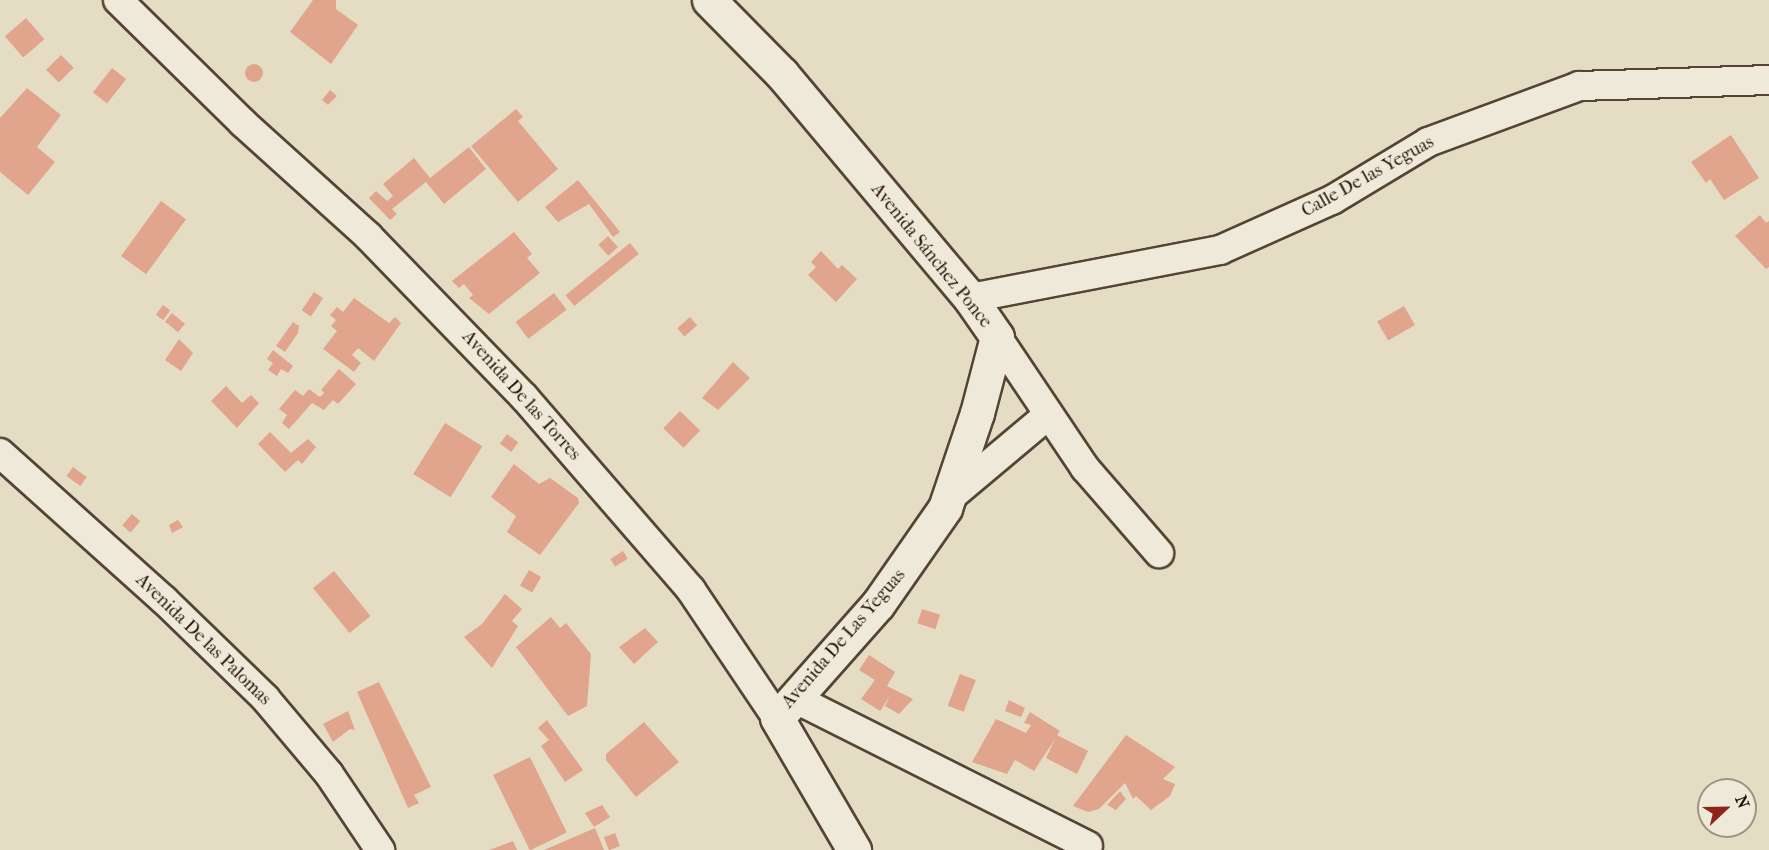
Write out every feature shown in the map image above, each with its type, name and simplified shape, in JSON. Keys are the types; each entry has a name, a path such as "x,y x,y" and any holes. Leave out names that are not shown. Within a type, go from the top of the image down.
{"street":[{"name":"Avenida De las Torres","path":"117,0 243,123 368,236 524,397 691,590 785,708 854,850"},
{"name":"Avenida Sánchez Ponce","path":"710,0 782,74 970,298 1048,415 1118,510 1159,553"},
{"name":"Calle De las Yeguas","path":"970,298 1220,250 1332,200 1428,142 1579,86 1769,80"},
{"name":"Avenida De Las Yeguas","path":"785,708 878,604 911,560 948,499 997,337"},
{"name":"Avenida De Las Yeguas","path":"948,499 1048,415"},
{"name":"Avenida De las Palomas","path":"0,453 164,600 265,698 328,774 380,850"},
{"path":"785,708 1088,846"}],"building":[{"path":"313,0 336,0 336,9 358,25 331,64 290,32"},
{"path":"26,18 44,39 23,58 5,36"},
{"path":"61,55 74,68 59,83 46,70"},
{"path":"254,64 260,67 263,73 260,79 254,82 248,79 245,73 248,67"},
{"path":"112,68 126,79 107,104 93,92"},
{"path":"27,88 61,115 37,147 55,162 28,195 0,172 0,118"},
{"path":"330,90 337,96 328,105 322,100"},
{"path":"516,109 523,117 518,121 558,169 518,202 471,146"},
{"path":"1731,135 1759,178 1724,200 1710,179 1706,183 1691,162"},
{"path":"469,147 486,169 444,204 426,182 392,209 397,214 390,220 369,198 376,191 387,201 393,196 383,184 414,158 430,178"},
{"path":"578,180 620,232 613,237 589,204 558,222 545,207"},
{"path":"161,201 186,219 146,274 121,256"},
{"path":"1760,215 1766,223 1769,221 1769,267 1766,269 1735,236"},
{"path":"514,232 532,254 527,258 540,273 489,314 469,298 473,295 464,284 459,288 452,281"},
{"path":"608,236 618,247 608,256 598,245"},
{"path":"630,243 639,254 574,306 565,295"},
{"path":"821,251 838,269 842,265 857,279 836,302 808,275 816,267 811,262"},
{"path":"314,292 323,298 311,316 302,310"},
{"path":"554,293 567,310 528,339 516,322"},
{"path":"354,298 389,323 395,317 401,323 374,361 358,348 352,355 361,363 354,372 323,349 337,331 331,326 336,320 330,315 337,307 343,312"},
{"path":"163,305 170,310 163,320 156,315"},
{"path":"1404,306 1415,325 1388,341 1377,322"},
{"path":"172,313 185,324 178,332 165,321"},
{"path":"690,317 697,325 684,336 677,328"},
{"path":"293,322 299,326 298,333 285,352 276,346"},
{"path":"179,339 193,353 181,371 165,360"},
{"path":"273,350 293,366 288,373 281,369 277,376 268,370 273,363 267,359"},
{"path":"733,362 750,378 718,410 702,398"},
{"path":"339,369 356,384 338,404 333,400 324,410 312,403 289,429 282,423 287,415 279,409 295,390 303,396 309,389 320,397 324,393 321,390"},
{"path":"226,386 242,403 251,395 259,403 237,428 211,401"},
{"path":"680,411 700,430 683,448 663,428"},
{"path":"445,423 482,446 451,497 413,474"},
{"path":"270,432 291,453 308,439 316,447 302,464 298,460 285,472 258,444"},
{"path":"507,434 518,442 511,452 500,444"},
{"path":"514,464 539,484 550,478 578,498 579,503 540,555 507,532 516,516 491,497"},
{"path":"73,467 87,477 80,486 67,476"},
{"path":"132,514 140,521 130,533 122,525"},
{"path":"178,520 183,527 172,533 169,525"},
{"path":"623,551 628,559 615,567 610,559"},
{"path":"529,570 541,577 532,593 520,586"},
{"path":"334,571 371,616 350,633 313,588"},
{"path":"505,594 522,609 512,621 518,626 492,668 464,637 482,624"},
{"path":"922,609 940,615 935,629 917,623"},
{"path":"551,617 560,628 566,623 591,654 587,706 568,716 516,647"},
{"path":"645,628 658,642 634,664 619,647"},
{"path":"869,655 895,672 887,686 913,699 899,714 885,706 890,696 880,711 861,699 875,680 859,670"},
{"path":"960,674 976,680 964,712 948,706"},
{"path":"379,682 431,787 414,795 419,803 408,808 357,692"},
{"path":"1009,700 1025,708 1021,717 1005,711"},
{"path":"348,711 355,730 350,729 333,742 323,724"},
{"path":"1030,712 1060,731 1057,735 1088,751 1077,774 1046,758 1055,739 1034,771 1015,760 1007,774 972,762 996,719 1026,733 1031,725 1024,723"},
{"path":"547,720 583,770 565,782 541,746 549,740 538,728"},
{"path":"644,722 679,762 636,797 606,760 606,754"},
{"path":"1126,735 1175,767 1163,779 1175,784 1170,796 1151,810 1136,796 1133,799 1125,783 1099,809 1088,812 1073,806"},
{"path":"530,757 567,832 530,850 493,775"},
{"path":"1120,791 1126,799 1116,810 1107,805"},
{"path":"602,805 610,817 594,827 585,813"},
{"path":"595,828 604,850 544,850"},
{"path":"615,833 620,846 609,850 604,837"},
{"path":"513,841 517,850 489,850"}]}
